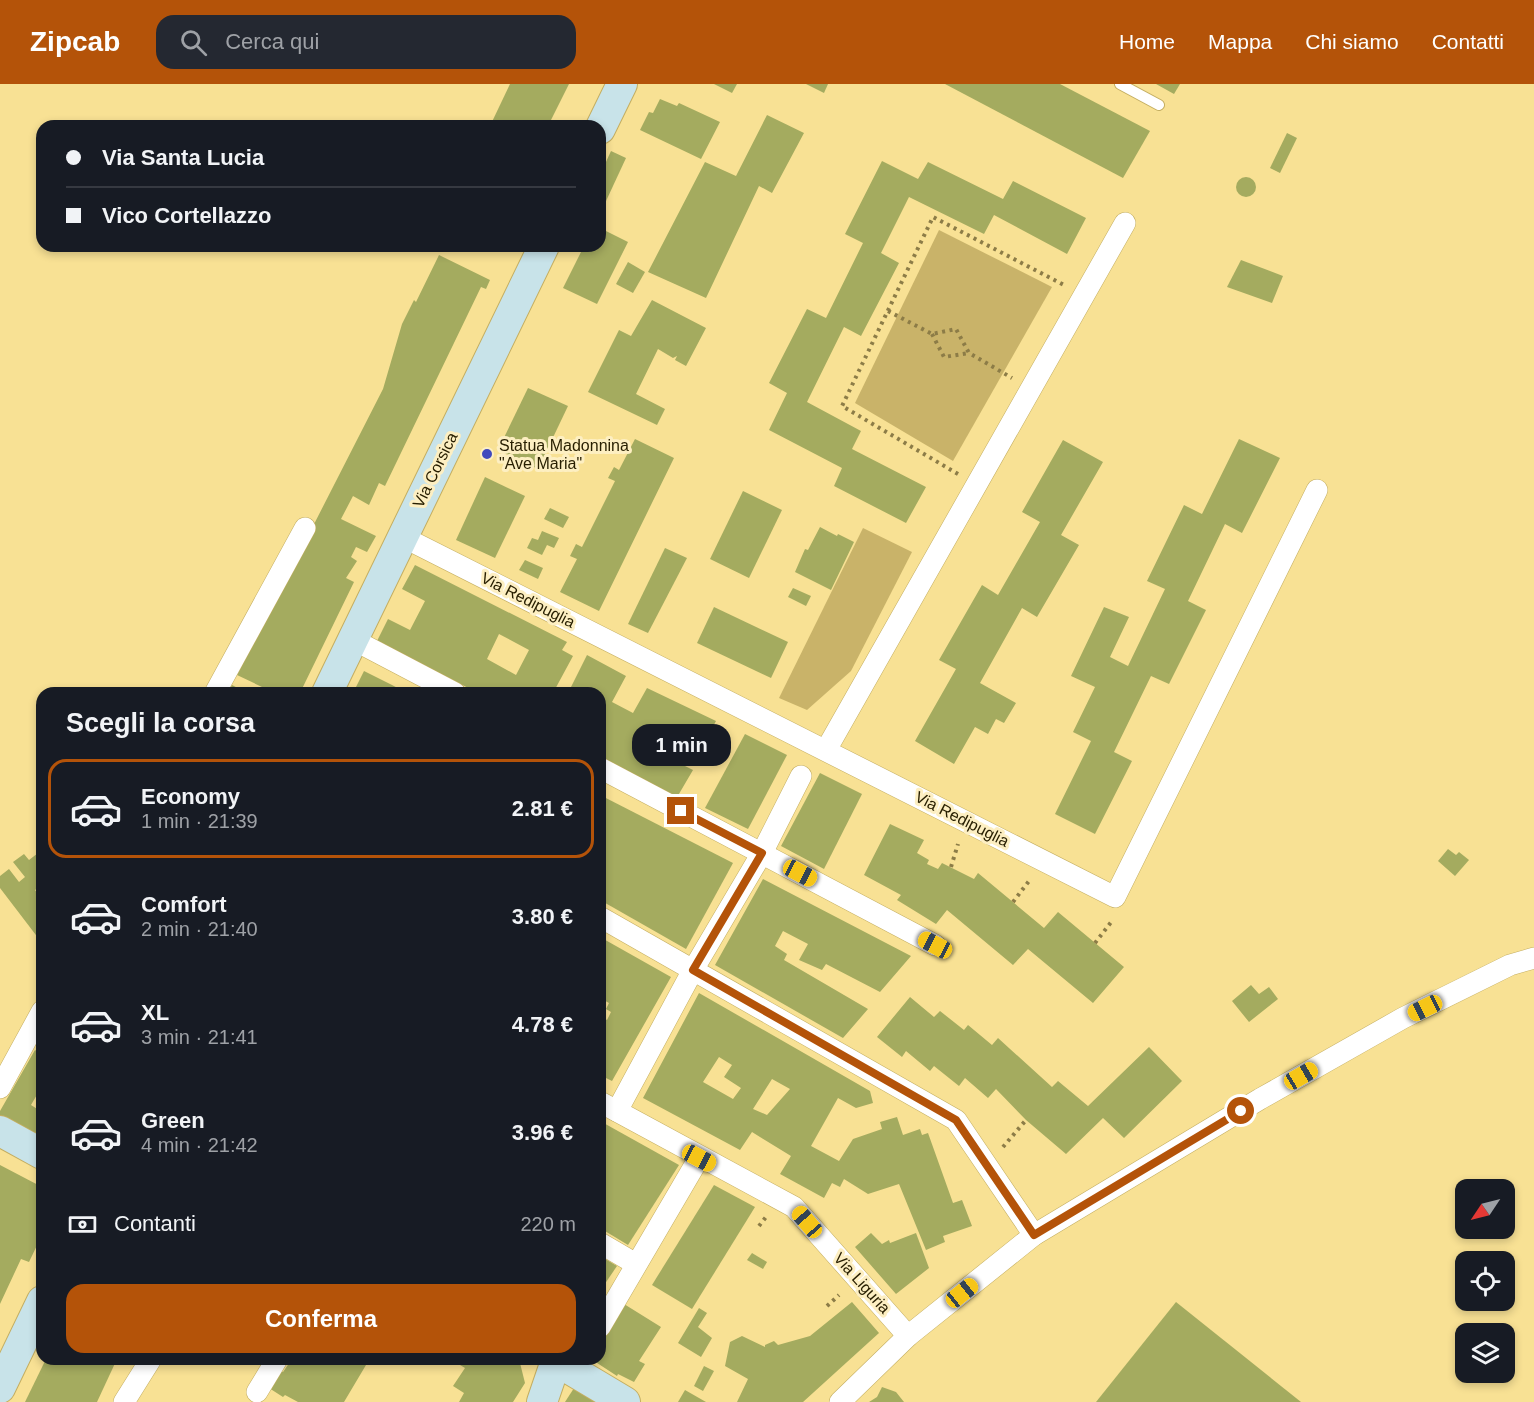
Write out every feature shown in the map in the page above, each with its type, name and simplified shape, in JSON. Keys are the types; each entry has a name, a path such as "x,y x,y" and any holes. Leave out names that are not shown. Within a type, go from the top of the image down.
{"street":[{"path":"604,120 622,84"},
{"path":"826,750 1125,223"},
{"name":"Via Corsica","path":"330,687 540,252"},
{"name":"Via Redipuglia","path":"403,537 1115,897 1317,490"},
{"path":"218,687 305,528"},
{"path":"352,639 444,687"},
{"path":"606,771 935,945"},
{"path":"608,1107 762,853 801,776"},
{"path":"606,920 956,1120 1034,1235"},
{"path":"840,1402 908,1336 1034,1235 1260,1099 1403,1018 1510,965 1534,958"},
{"path":"0,1088 36,1022"},
{"name":"Via Liguria","path":"608,1107 699,1158 794,1207 908,1336"},
{"path":"0,1131 36,1151"},
{"path":"606,1316 699,1158"},
{"path":"606,1246 636,1264"},
{"path":"0,1388 36,1313"},
{"path":"124,1402 147,1365"},
{"path":"257,1392 274,1365"},
{"path":"542,1402 564,1365"},
{"path":"570,1365 625,1402"}],"lane":[{"path":"1120,84 1159,105"}],"path":[{"path":"976,484 842,406 933,217 1084,295"},
{"path":"888,311 932,334 944,357 969,353"},
{"path":"932,334 956,329 969,353 1031,388"},
{"path":"987,1166 1026,1120"}],"shaded area":[{"path":"939,230 1052,287 953,461 855,403"},
{"path":"863,528 912,552 851,671 807,710 779,698"}],"building":[{"path":"510,84 569,84 551,120 493,120"},
{"path":"714,84 737,84 732,93"},
{"path":"806,84 828,84 824,93"},
{"path":"945,84 1060,84 1150,131 1123,178"},
{"path":"1156,84 1180,84 1174,94"},
{"path":"660,99 677,106 679,103 720,122 701,159 640,130 649,112 653,113"},
{"path":"767,115 804,133 772,193 759,186 706,298 648,272 705,162 736,176"},
{"path":"1287,133 1297,138 1280,173 1270,168"},
{"path":"611,151 626,158 606,201 606,162"},
{"path":"882,161 918,179 928,162 1003,199 1013,181 1086,218 1067,254 994,215 984,234 909,197 881,253 899,263 861,336 844,327 807,402 861,431 852,449 926,487 906,523 834,486 842,468 769,430 787,393 769,383 807,309 826,318 863,243 845,234"},
{"path":"1246,177 1253,180 1256,187 1253,194 1246,197 1239,194 1236,187 1239,180"},
{"path":"606,231 628,242 597,304 563,288 581,252 606,252"},
{"path":"439,255 490,280 486,289 481,287 385,486 379,483 369,505 353,496 341,519 376,536 367,552 356,547 351,557 357,561 346,578 354,582 303,687 262,687 237,675 383,389 402,324 414,300 416,302"},
{"path":"1241,260 1283,276 1272,303 1227,287"},
{"path":"628,262 645,272 633,293 616,284"},
{"path":"652,300 706,328 686,366 675,360 677,356 673,358 658,349 636,394 665,409 657,425 588,392 619,330 631,336"},
{"path":"528,388 568,406 538,469 498,450"},
{"path":"635,439 674,458 599,611 560,592 577,559 570,556 576,544 582,547 615,481 608,478 614,467 619,470"},
{"path":"1239,439 1280,458 1242,533 1225,524 1188,601 1206,610 1169,684 1151,676 1114,752 1132,761 1095,834 1055,814 1091,741 1073,732 1095,687 1071,676 1104,607 1129,617 1110,657 1128,666 1165,589 1147,581 1184,505 1202,514"},
{"path":"1063,440 1103,462 1061,535 1079,545 1037,617 1022,608 980,683 1016,703 1004,723 996,719 988,734 975,727 954,764 915,741 956,669 939,660 982,585 998,595 1040,522 1022,512"},
{"path":"485,477 525,496 495,558 456,540"},
{"path":"743,491 782,510 749,578 710,559"},
{"path":"550,508 569,517 563,528 544,519"},
{"path":"820,527 854,542 831,590 795,572 805,549 808,550"},
{"path":"542,531 559,538 554,548 547,545 542,555 527,548 532,538 538,540"},
{"path":"665,548 687,558 648,633 628,624"},
{"path":"525,560 543,568 538,579 519,570"},
{"path":"415,565 567,642 562,650 573,656 556,687 466,687 377,641 388,619 410,630 425,601 402,589","holes":["499,634 529,650 516,675 487,659"]},
{"path":"793,588 811,596 806,606 788,597"},
{"path":"714,607 788,642 771,678 697,643"},
{"path":"587,655 626,676 612,702 633,713 647,688 716,721 698,755 678,743 669,758 693,770 676,799 621,771 622,768 606,759 606,687 571,687"},
{"path":"364,671 396,687 356,687"},
{"path":"745,734 787,755 748,829 705,808"},
{"path":"820,773 862,794 824,869 781,846"},
{"path":"606,798 733,863 686,949 606,903"},
{"path":"890,824 924,840 917,853 929,860 927,864 938,869 942,863 974,879 978,873 1044,928 1058,912 1124,967 1093,1003 1028,949 1013,965 947,910 936,924 897,900 901,895 864,875"},
{"path":"1448,849 1456,855 1459,852 1469,860 1455,876 1438,861"},
{"path":"24,854 29,860 36,855 36,935 0,888 0,876 9,869 19,882 25,877 13,862"},
{"path":"763,879 911,956 880,992 826,964 822,970 799,960 808,944 783,931 775,946 787,954 784,960 868,1009 843,1038 715,965"},
{"path":"606,940 671,977 612,1081 606,1078 606,1019 611,1012 606,1009 609,1003 606,1001"},
{"path":"1251,985 1259,994 1269,987 1278,999 1249,1022 1232,1001"},
{"path":"699,993 870,1091 873,1103 856,1108 838,1098 811,1146 839,1161 853,1139 882,1129 880,1122 897,1117 903,1135 920,1129 922,1135 928,1133 953,1203 962,1200 972,1226 943,1236 945,1242 926,1250 899,1184 868,1194 844,1179 840,1187 832,1183 824,1198 780,1174 791,1156 752,1132 740,1150 643,1098","holes":["719,1057 732,1065 724,1077 741,1088 733,1099 703,1082","772,1079 790,1089 767,1115 753,1109"]},
{"path":"910,997 934,1017 940,1011 964,1030 968,1025 992,1045 998,1038 1052,1087 1058,1081 1088,1106 1149,1047 1182,1081 1124,1138 1103,1118 1066,1154 1026,1120 996,1089 988,1098 965,1078 959,1086 934,1066 930,1071 906,1051 902,1057 877,1037"},
{"path":"36,1051 36,1096 31,1105 36,1108 35,1134 0,1115 0,1111"},
{"path":"606,1124 679,1165 628,1245 606,1232"},
{"path":"0,1165 36,1184 36,1247 29,1262 21,1259 0,1304"},
{"path":"714,1185 755,1207 692,1309 652,1285"},
{"path":"871,1233 882,1244 916,1233 929,1268 896,1294 855,1247"},
{"path":"752,1253 767,1262 763,1269 747,1260"},
{"path":"606,1260 617,1266 606,1282"},
{"path":"852,1302 879,1333 803,1402 737,1402 748,1379 725,1366 730,1342 742,1336 765,1347 774,1341 778,1345 810,1336"},
{"path":"1176,1302 1301,1402 1096,1402"},
{"path":"624,1304 661,1327 639,1361 645,1364 634,1382 618,1374 617,1376 600,1365 606,1365 606,1327 613,1315"},
{"path":"699,1308 707,1313 698,1327 712,1338 701,1357 678,1343"},
{"path":"43,1365 114,1365 97,1402 25,1402"},
{"path":"288,1365 366,1365 344,1402 298,1402 285,1395 283,1397 269,1388 279,1370 283,1372"},
{"path":"460,1365 520,1365 525,1383 513,1402 459,1402 464,1393 453,1386 465,1368"},
{"path":"704,1366 714,1371 703,1391 694,1386"},
{"path":"576,1385 606,1402 565,1402"},
{"path":"882,1387 896,1392 904,1402 869,1402 877,1397"},
{"path":"685,1390 706,1402 678,1402"}],"place":[{"name":"Statua Madonnina \"Ave Maria\"","path":"487,454"}],"route":[{"path":"681,811 762,853 693,970 956,1120 1034,1235 1241,1111"}]}
